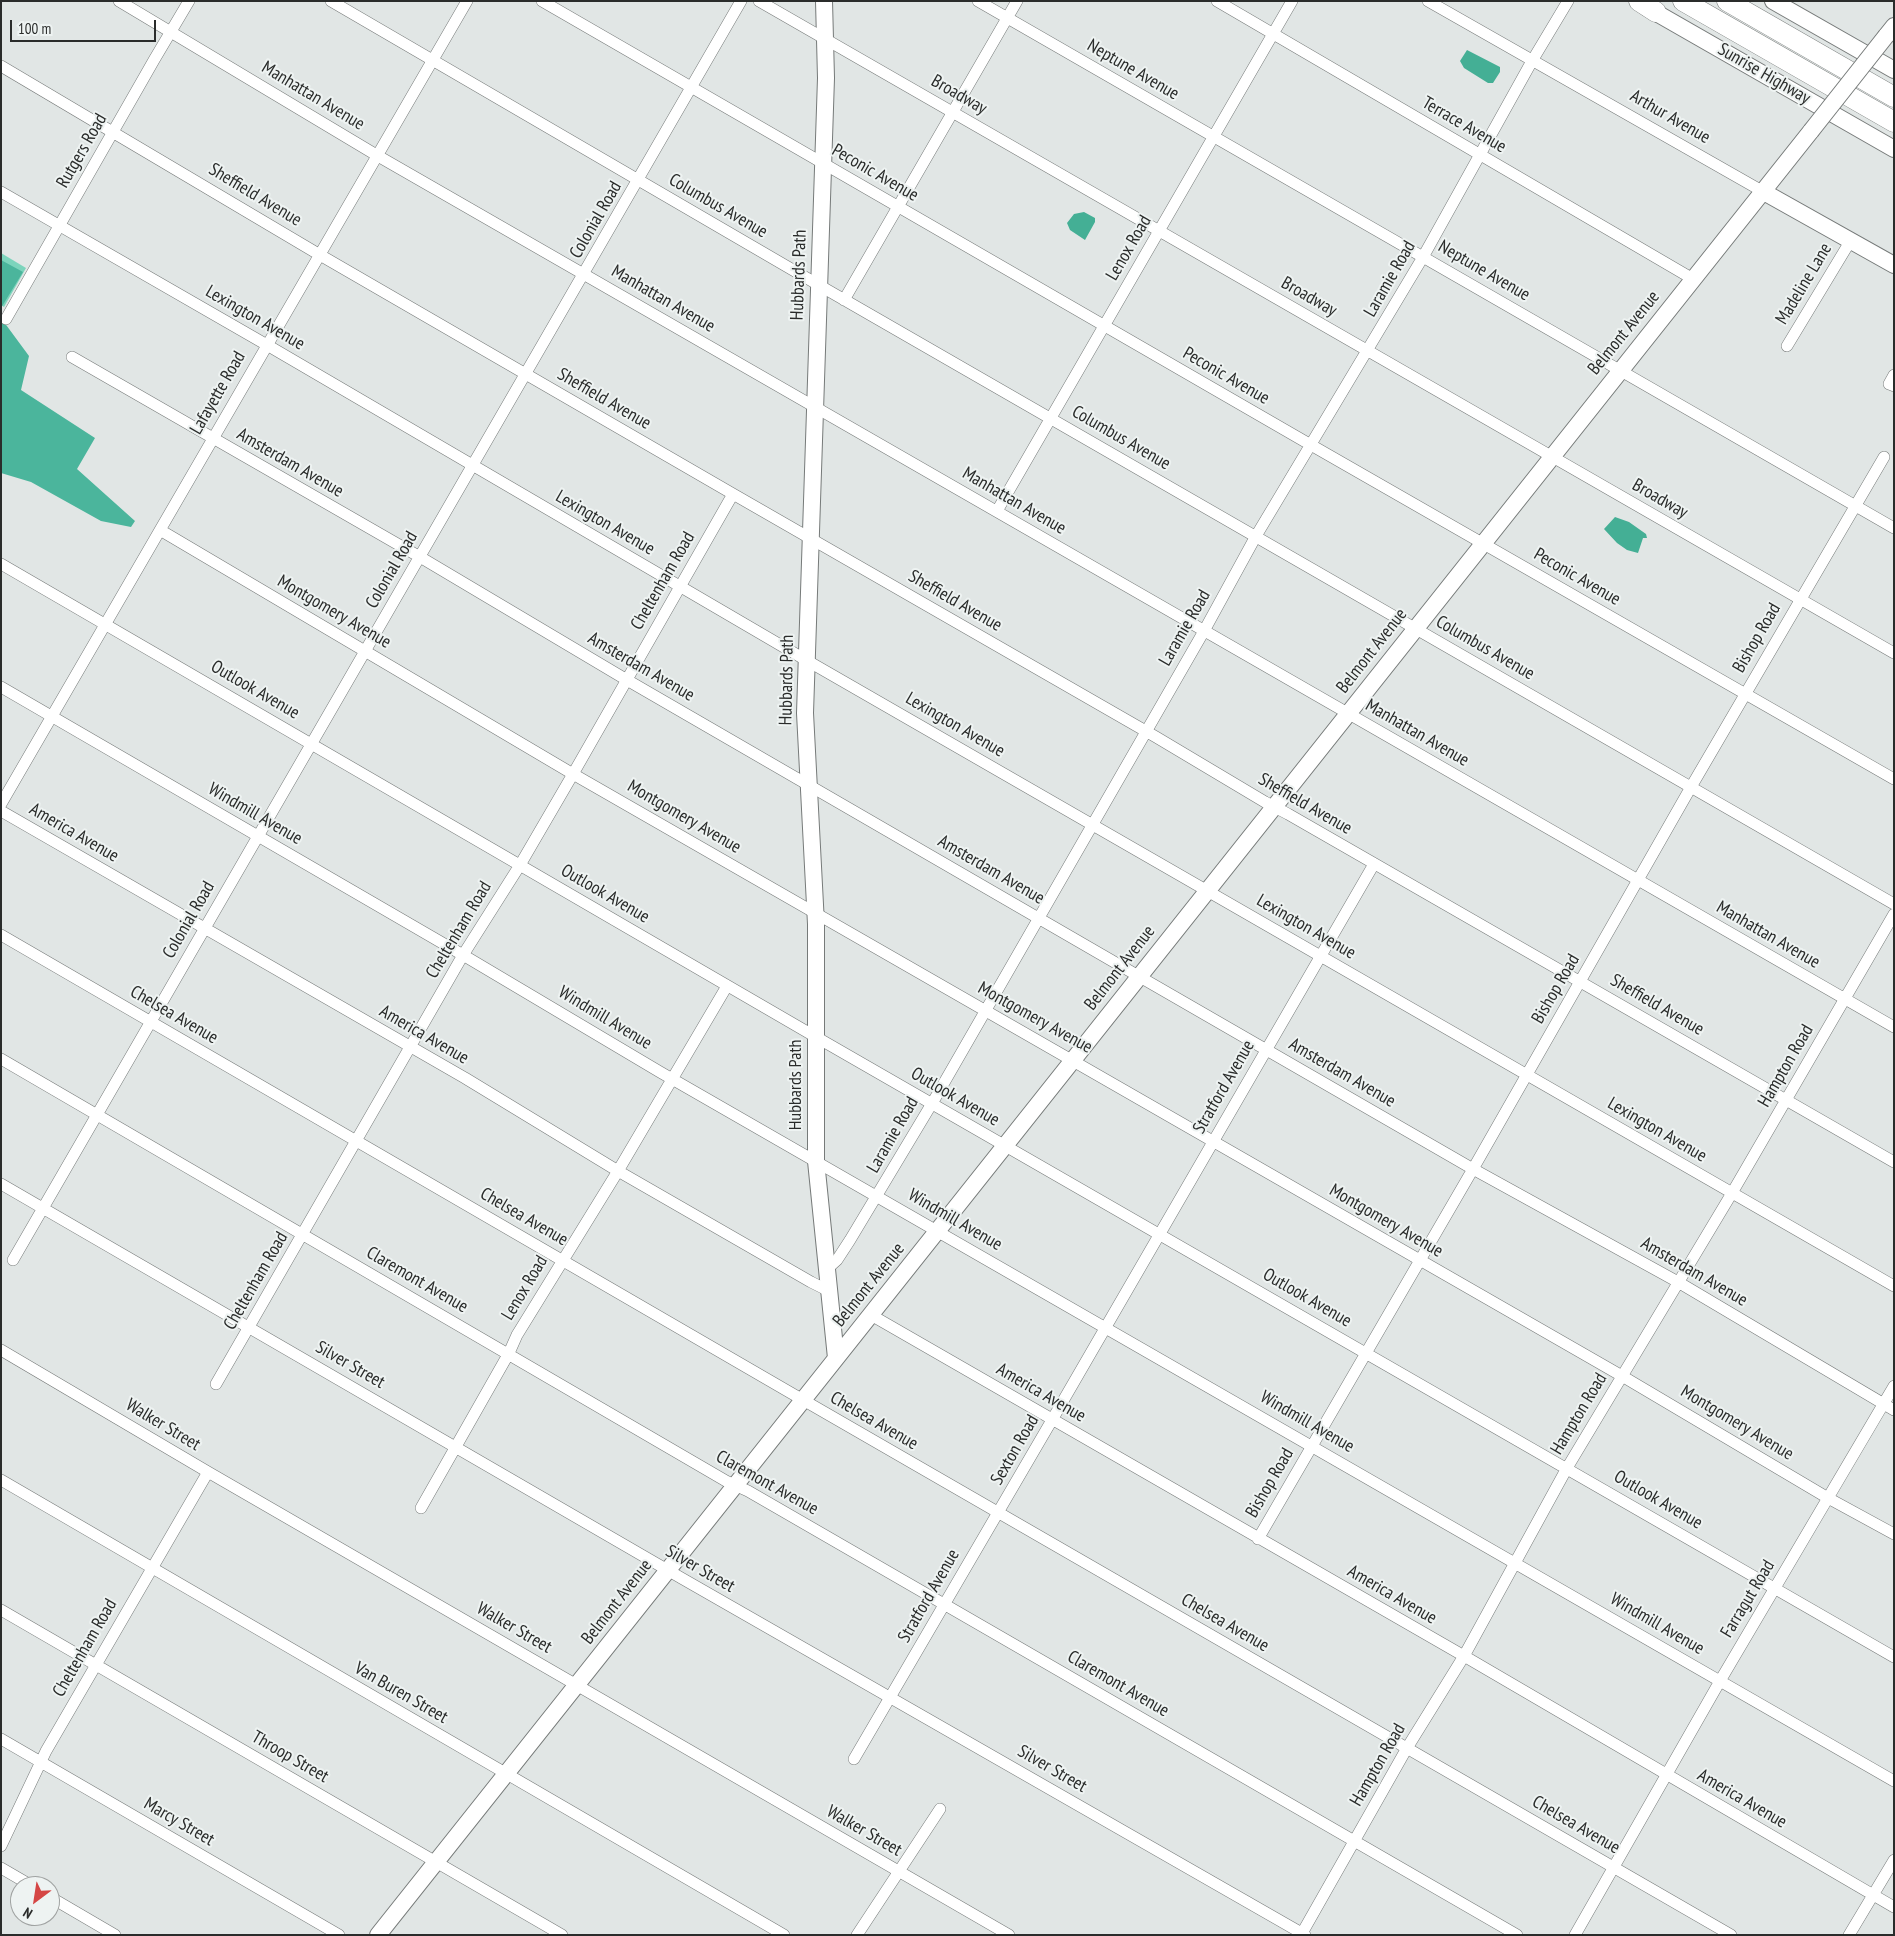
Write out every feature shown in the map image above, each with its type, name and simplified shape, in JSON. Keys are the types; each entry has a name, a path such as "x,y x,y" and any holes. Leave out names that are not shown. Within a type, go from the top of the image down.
{"highway":[{"path":"1639,1 1656,12"},
{"name":"Sunrise Highway","path":"1683,1 1894,122"},
{"path":"1727,1 1894,97"}],"main road":[{"name":"Hubbards Path","path":"824,1 826,39 823,163 805,713 816,912 816,1161 836,1358"},
{"name":"Sunrise Highway","path":"1632,1 1656,12 1894,149"},
{"path":"1773,1 1894,70"},
{"name":"Belmont Avenue","path":"378,1935 1890,31"},
{"name":"Arthur Avenue","path":"1762,191 1894,265"}],"street":[{"name":"Manhattan Avenue","path":"119,1 378,156 1894,1027"},
{"name":"Rutgers Road","path":"6,318 189,1"},
{"name":"Columbus Avenue","path":"331,1 818,285 1894,904"},
{"name":"Lafayette Road","path":"1,804 467,1"},
{"name":"Peconic Avenue","path":"542,1 1311,445 1894,778"},
{"name":"Colonial Road","path":"13,1260 742,1"},
{"name":"Broadway","path":"759,1 1894,653"},
{"name":"Neptune Avenue","path":"978,1 1621,369 1894,528"},
{"path":"844,300 1017,1"},
{"name":"Terrace Avenue","path":"1217,1 1693,279"},
{"name":"Lenox Road","path":"997,511 1292,1"},
{"name":"Arthur Avenue","path":"1428,1 1762,191"},
{"name":"Laramie Road","path":"828,1269 845,1248 878,1196 932,1104 1204,631 1256,536 1423,257 1532,61 1568,1"},
{"name":"Sheffield Avenue","path":"1,66 320,255 812,540 1894,1162"},
{"name":"Lexington Avenue","path":"1,192 267,344 806,660 1894,1286"},
{"name":"Madeline Lane","path":"1787,346 1851,240"},
{"name":"Amsterdam Avenue","path":"72,357 1473,1169 1678,1282 1894,1410"},
{"name":"Bishop Road","path":"1258,1539 1473,1169 1691,787 1884,457"},
{"name":"Cheltenham Road","path":"216,1384 463,955 520,865 573,774 733,494"},
{"name":"Montgomery Avenue","path":"160,530 573,774 1622,1376 1828,1498 1894,1534"},
{"name":"Outlook Avenue","path":"1,564 727,986 1894,1657"},
{"name":"Windmill Avenue","path":"1,687 672,1078 1894,1781"},
{"name":"America Avenue","path":"1,811 464,1078 618,1171 829,1291"},
{"name":"Stratford Avenue","path":"1106,1327 1265,1049 1374,864"},
{"name":"Hampton Road","path":"1303,1934 1407,1748 1464,1656 1567,1468 1732,1193 1894,914"},
{"name":"Chelsea Avenue","path":"1,935 802,1400 1731,1935"},
{"name":"Lenox Road","path":"421,1508 562,1259 618,1171 727,986"},
{"name":"Claremont Avenue","path":"1,1059 1517,1935"},
{"name":"Silver Street","path":"1,1184 456,1448 1303,1934"},
{"name":"America Avenue","path":"871,1315 1894,1906"},
{"name":"Sexton Road","path":"998,1512 1106,1327"},
{"name":"Walker Street","path":"1,1350 208,1472 1009,1935"},
{"name":"Farragut Road","path":"1574,1935 1667,1776 1720,1680 1894,1386"},
{"name":"Cheltenham Road","path":"1,1846 40,1761 208,1472"},
{"name":"Van Buren Street","path":"1,1480 784,1935"},
{"name":"Stratford Avenue","path":"890,1697 998,1512"},
{"name":"Throop Street","path":"1,1610 562,1935"},
{"path":"854,1759 890,1697"},
{"name":"Marcy Street","path":"1,1739 339,1935"},
{"path":"857,1935 940,1809"},
{"path":"1849,1935 1894,1860"},
{"path":"1,1868 15,1876"},
{"path":"60,1903 116,1935"}],"shaded area":[{"path":"1467,50 1500,67 1500,72 1493,83 1488,83 1464,68 1460,61"},
{"path":"1084,212 1095,218 1095,222 1085,240 1070,230 1067,223 1074,214"},
{"path":"1,253 26,268 4,307 1,305"},
{"path":"1,260 23,272 1,308"},
{"path":"1,318 29,356 21,390 95,438 77,469 135,521 131,527 101,521 31,482 1,473"},
{"path":"1615,517 1629,522 1646,534 1647,538 1643,538 1638,553 1627,550 1617,543 1604,529"}]}
